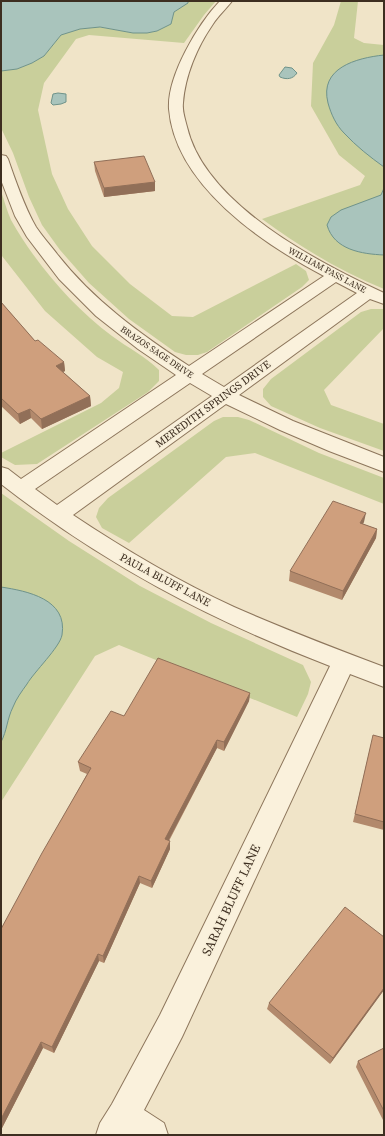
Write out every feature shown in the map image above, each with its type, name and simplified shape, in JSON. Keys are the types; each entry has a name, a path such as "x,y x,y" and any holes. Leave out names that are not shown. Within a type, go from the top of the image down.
{"street":[{"name":"WILLIAM PASS LANE","path":"226,1 202,31 180,80 176,108 181,137 193,160 209,182 230,204 262,232 295,254 335,276 376,295"},
{"name":"BRAZOS SAGE DRIVE","path":"1,159 18,206 32,233 54,263 82,294 118,326 190,375 279,423 344,451 384,465"},
{"path":"20,489 335,276"},
{"name":"MEREDITH SPRINGS DRIVE","path":"57,516 226,395 376,295"},
{"name":"PAULA BLUFF LANE","path":"1,474 57,516 107,550 191,595 260,628 384,677"},
{"name":"SARAH BLUFF LANE","path":"118,1126 171,1026 344,661"},
{"path":"118,1126 152,1135"}],"green space":[{"path":"188,1 216,1 184,43 89,35 76,39 44,83 38,110 52,174 68,209 92,246 130,284 172,316 193,317 296,264 306,271 309,280 302,287 207,352 198,355 186,355 175,352 129,319 89,283 60,250 42,225 29,197 13,153 1,128 1,71 17,69 32,63 44,56 61,35 80,29 99,27 133,33 157,31 171,24 174,12"},
{"path":"341,1 358,1 354,38 364,43 384,45 384,289 321,258 262,219 360,185 365,176 339,155 311,106 313,63 334,25"},
{"path":"1,191 11,220 21,236 43,268 69,298 97,324 148,360 159,370 159,381 148,392 37,464 15,465 1,457 1,453 101,403 119,388 123,372 97,357 45,311 2,256"},
{"path":"371,309 384,309 384,328 324,390 331,405 384,424 384,451 320,428 271,406 263,397 263,389 271,379 361,312"},
{"path":"223,417 238,417 249,420 319,453 384,478 384,504 255,453 226,457 129,543 102,528 96,517 99,508 108,498 214,421"},
{"path":"1,493 69,541 140,586 211,623 303,665 311,682 308,694 297,717 119,645 95,656 1,802"}],"water":[{"path":"1,1 188,1 188,3 174,12 171,24 157,31 133,33 100,27 80,29 61,35 44,56 32,63 17,69 1,71"},
{"path":"384,55 384,167 358,147 341,130 329,107 327,91 329,81 334,73 342,67 362,59"},
{"path":"285,67 292,68 297,73 294,77 280,77 279,75"},
{"path":"53,94 66,94 66,102 53,105 51,103"},
{"path":"384,188 384,255 358,252 342,245 336,240 327,225 331,217 341,210 381,195"},
{"path":"1,587 33,594 52,605 59,613 62,623 62,635 52,653 30,679 17,698 1,742"}],"building":[{"path":"144,156 155,182 104,188 94,162"},
{"path":"1,302 35,341 38,340 64,362 56,366 90,396 41,419 30,409 18,414 1,398"},
{"path":"333,501 366,513 360,523 377,529 343,591 290,571"},
{"path":"158,658 250,693 224,742 217,740 165,839 170,841 151,881 139,876 103,956 98,954 52,1047 41,1042 1,1119 1,929 42,853 91,768 78,762 111,711 124,716"},
{"path":"373,735 384,738 384,822 355,814"},
{"path":"345,907 384,937 384,988 333,1058 269,1003"},
{"path":"384,1048 384,1111 358,1061"}]}
